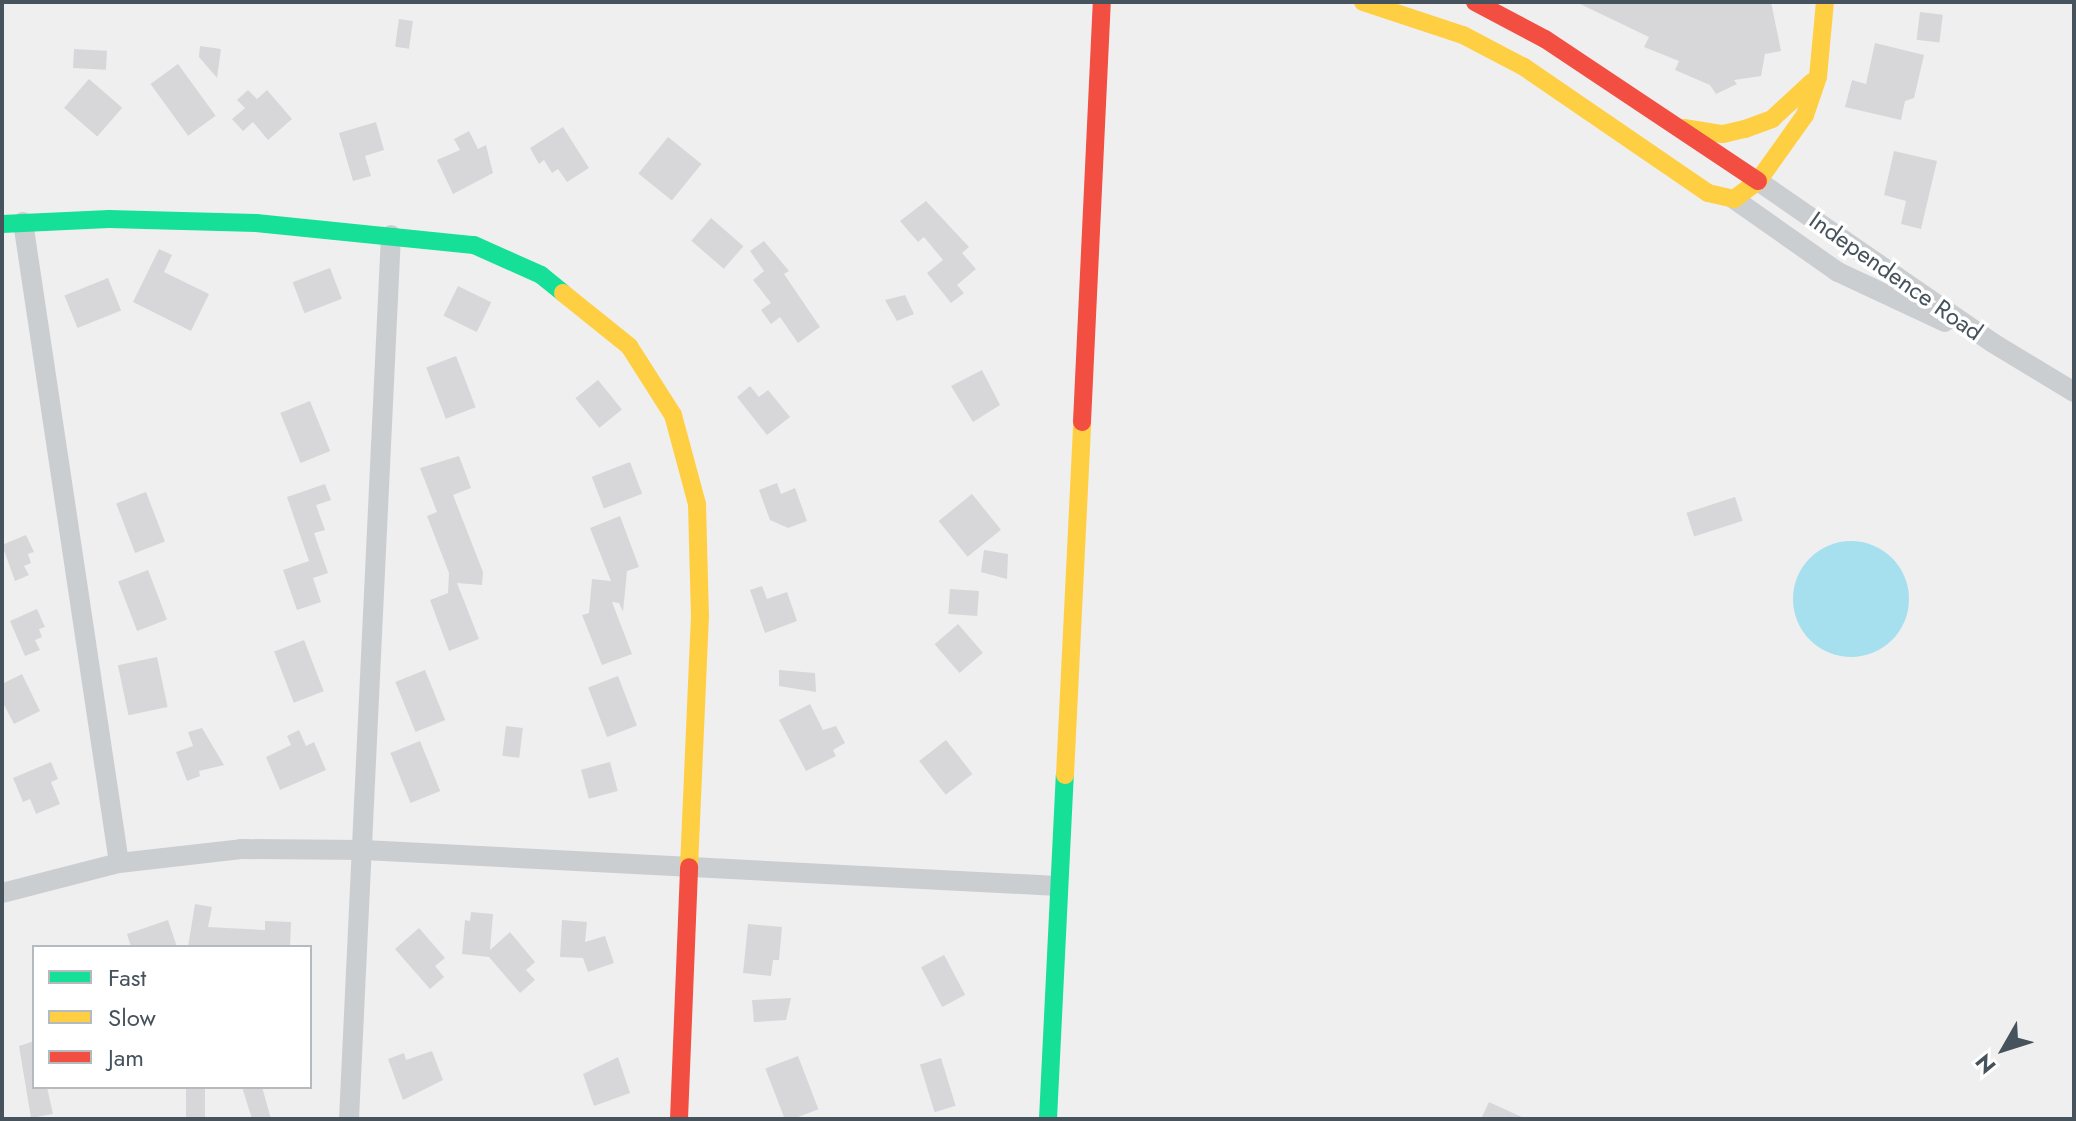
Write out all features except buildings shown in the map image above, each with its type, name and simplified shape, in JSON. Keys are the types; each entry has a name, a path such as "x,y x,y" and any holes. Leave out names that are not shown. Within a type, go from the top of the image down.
{"street":[{"path":"1048,1119 1102,2"},
{"name":"Independence Road","path":"1363,2 1463,35 1524,67 1708,193 1734,199 1838,272 1993,343"},
{"name":"Independence Road","path":"1475,2 1545,39 1993,343"},
{"path":"1734,199 1758,181 1805,115 1818,77 1825,2"},
{"path":"1666,120 1698,133 1745,129 1772,119 1818,77"},
{"path":"23,222 119,863"},
{"path":"2,224 256,223 474,245 541,275 629,346 673,415 697,504 701,570 679,1119"},
{"path":"349,1119 391,235"},
{"path":"1993,343 2074,392"},
{"path":"2,893 119,863 226,850 364,850 1057,886"}],"water":[{"path":"1851,541 1873,545 1892,558 1905,577 1909,599 1905,621 1892,640 1873,653 1851,657 1829,653 1810,640 1797,621 1793,599 1797,577 1810,558 1829,545"}],"traffic: fast":[{"path":"2,224 109,219 256,223 474,245 541,275 563,293"},
{"path":"1048,1119 1065,775"}],"traffic: slow":[{"path":"1363,2 1463,35 1524,67 1708,193 1734,199 1758,181 1805,115 1818,77 1825,2"},
{"path":"1684,128 1723,134 1745,129 1772,119 1812,82"},
{"path":"563,293 629,346 673,415 697,504 700,615 689,867"},
{"path":"1065,775 1082,422"}],"traffic: jam":[{"path":"1082,422 1102,2"},
{"path":"1475,2 1545,39 1758,181"},
{"path":"679,1119 689,867"}]}
